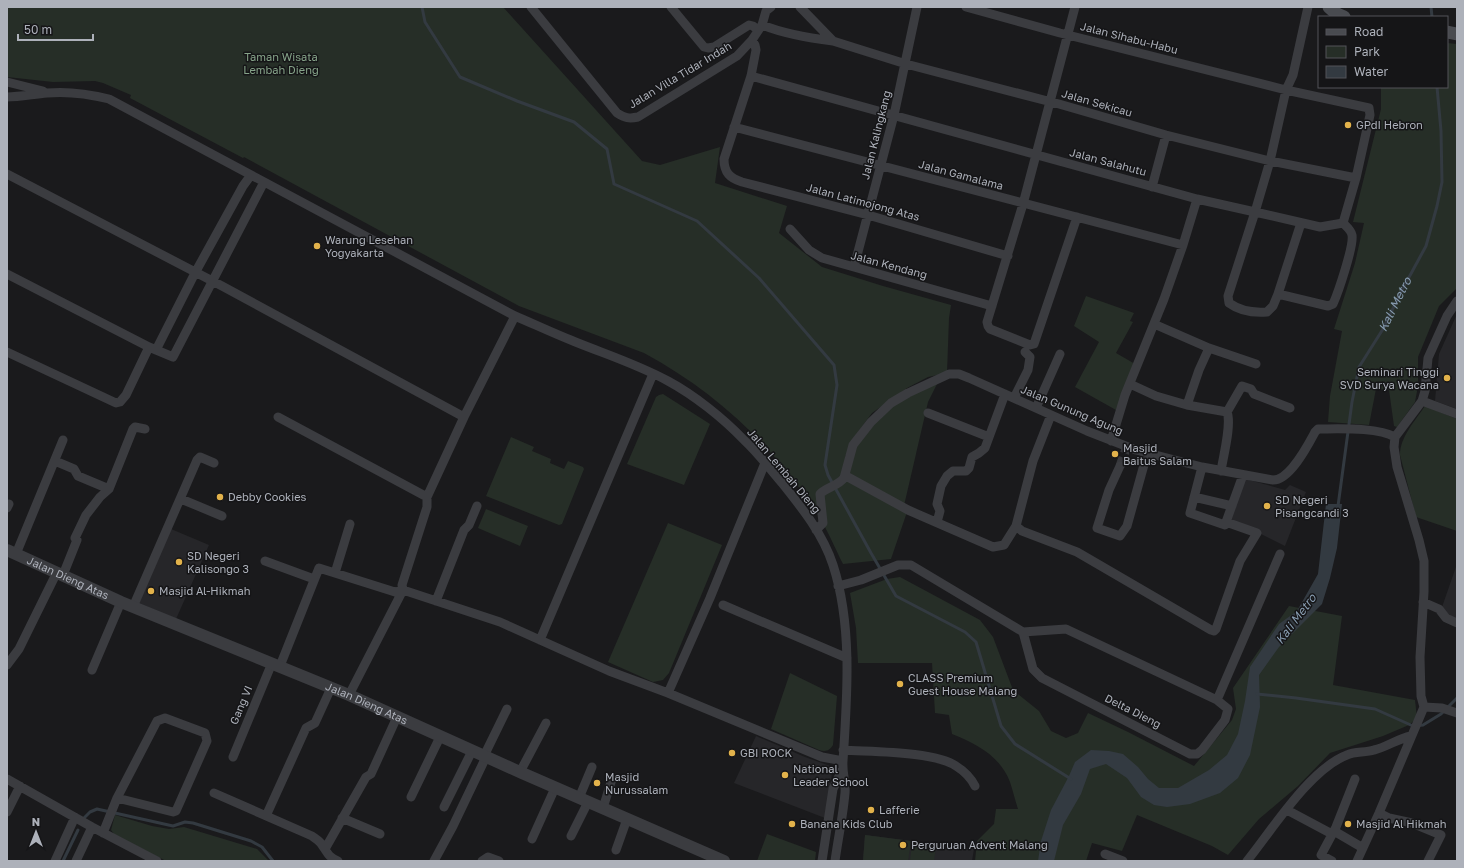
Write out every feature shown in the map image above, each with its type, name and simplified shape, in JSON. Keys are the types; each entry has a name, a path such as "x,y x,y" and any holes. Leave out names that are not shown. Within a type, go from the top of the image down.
{"main road":[{"path":"1329,7 1342,16"}],"street":[{"name":"Jalan Villa Tidar Indah","path":"531,7 617,113 625,118 638,117 737,56 744,50 760,28 766,8"},
{"name":"Jalan Sekicau","path":"671,7 704,47 708,48 714,47 749,25 833,41 906,64 1050,102 1166,135 1270,161 1356,178"},
{"path":"800,7 833,41"},
{"name":"Jalan Kalingkang","path":"854,267 894,115 917,7"},
{"name":"Jalan Sihabu-Habu","path":"966,7 1068,35 1286,90 1369,108 1370,115 1356,178"},
{"path":"1075,7 1023,204 992,306 988,322 990,329 1030,345 1034,344 1077,217"},
{"path":"1301,223 1273,306 1267,312 1258,312 1239,309 1229,303 1228,300 1270,161 1286,90 1293,75 1308,7"},
{"path":"734,127 751,76 756,50 752,40"},
{"name":"Jalan Salahutu","path":"751,76 1197,199 1320,227 1343,223"},
{"path":"9,83 48,93 8,99 9,83"},
{"name":"Jalan Lembah Dieng","path":"48,93 83,94 109,99 515,316 669,381 719,417 745,440 797,502 816,530 833,565 838,586 844,618 847,688 842,766 845,791 835,861"},
{"name":"Jalan Latimojong Atas","path":"734,127 724,159 724,167 727,174 732,179 868,215 1008,256"},
{"name":"Jalan Gamalama","path":"734,127 881,167 1183,245"},
{"path":"1152,187 1166,135"},
{"path":"7,174 464,417"},
{"path":"7,352 116,403 120,402 126,395 243,186 251,175"},
{"path":"1278,294 1328,306 1333,304 1352,241 1352,233 1343,223 1356,178"},
{"path":"7,274 170,357 173,357 264,182"},
{"path":"1112,441 1125,395 1154,324 1183,245 1197,199"},
{"name":"Jalan Kendang","path":"790,229 809,250 822,258 992,306"},
{"path":"1357,861 1379,814 1424,707 1421,696 1420,657 1424,561 1397,467 1394,448 1396,437 1422,401 1425,391 1428,358 1447,316 1457,301"},
{"path":"349,695 403,590 402,585 427,507 427,497 464,417 515,316"},
{"path":"1154,324 1209,348 1256,364"},
{"path":"1187,405 1199,370 1209,348"},
{"path":"1014,398 1030,364 1030,357 1025,352"},
{"path":"1036,408 1060,354"},
{"path":"540,640 653,374"},
{"name":"Jalan Gunung Agung","path":"844,479 853,445 864,430 881,412 891,403 908,393 949,374 959,374 1127,448 1202,467 1273,480 1280,479 1298,461 1318,429 1369,431 1388,433 1396,437"},
{"path":"1130,384 1156,396 1187,405 1228,414"},
{"path":"1221,471 1227,438 1228,414 1242,386 1251,389 1254,394 1290,408"},
{"path":"937,522 940,511 937,504 941,486 953,471 966,471 972,457 984,448 1005,394"},
{"path":"1422,401 1457,414"},
{"path":"928,413 989,437"},
{"path":"816,530 822,523 820,494 844,479 908,510 996,547 1004,545 1016,526 1033,461 1051,415"},
{"path":"278,417 427,497"},
{"path":"7,665 19,649 60,573 77,540 76,538 86,515 100,497 109,489 133,429 135,427 145,429"},
{"path":"11,552 63,440"},
{"path":"1120,466 1109,490 1098,528 1120,536 1127,526 1147,454"},
{"path":"133,607 198,458 200,457 214,463"},
{"path":"55,460 74,469 78,476 109,489"},
{"path":"668,693 713,591 765,463"},
{"path":"1202,467 1190,513 1225,525 1242,475"},
{"path":"1194,497 1232,506"},
{"path":"180,499 222,516"},
{"path":"436,601 464,530 469,525 477,506"},
{"path":"1016,526 1022,531 1077,552 1214,631 1240,561 1256,533 1226,522"},
{"path":"336,573 350,524"},
{"name":"Jalan Dieng Atas","path":"11,552 121,602 349,695 555,788 724,861"},
{"path":"838,586 861,580 891,567 902,564 911,565 1023,632 1066,629 1217,700 1280,554"},
{"path":"264,561 314,579 319,568 395,592 403,590 500,622 609,671 668,693 842,766 833,789 822,861"},
{"name":"Gang VI","path":"233,757 314,579"},
{"path":"92,670 121,602"},
{"path":"1423,602 1439,610 1446,618 1457,623"},
{"path":"723,604 846,658"},
{"name":"Delta Dieng","path":"1023,632 1033,669 1039,676 1190,754 1197,754 1202,750 1226,718 1228,709 1217,700"},
{"path":"266,816 306,728 315,723 331,688"},
{"path":"1424,707 1442,708 1456,712"},
{"path":"434,861 453,826 507,709"},
{"path":"325,849 366,777 371,774 397,717"},
{"path":"103,833 116,800 157,721 165,718 205,733 207,741 176,811 173,812 116,800"},
{"path":"520,772 546,723"},
{"path":"1247,861 1314,777 1333,762 1348,754 1375,750 1413,733"},
{"path":"411,797 440,737"},
{"path":"843,750 901,753 938,758 956,765 971,778 975,786"},
{"path":"444,807 472,751"},
{"path":"571,836 592,767"},
{"path":"7,779 92,827 157,861"},
{"path":"603,808 612,779"},
{"path":"1332,861 1321,855 1333,833 1355,779"},
{"path":"7,812 20,786"},
{"path":"532,839 555,788"},
{"path":"833,789 845,791"},
{"path":"214,793 312,836 322,844 331,858 338,861"},
{"path":"1287,810 1363,848"},
{"path":"1379,814 1389,818 1412,823 1441,835 1428,861"},
{"path":"56,861 75,817"},
{"path":"342,818 380,834"},
{"path":"616,850 627,819"},
{"path":"76,861 92,827"},
{"path":"824,849 836,851"},
{"path":"1105,854 1123,861"},
{"path":"482,861 488,857 499,861"}],"shaded area":[{"name":"Seminari Tinggi SVD Surya Wacana","path":"1457,314 1457,409 1435,401 1439,354"},
{"name":"SD Negeri Pisangcandi 3","path":"1242,478 1285,490 1290,485 1306,492 1285,546 1251,529 1228,521"},
{"name":"SD Negeri Kalisongo 3","path":"171,529 209,545 176,619 139,603"},
{"path":"1457,564 1457,619 1448,616 1442,607"},
{"name":"National Leader School","path":"756,736 833,767 825,818 734,783"},
{"name":"Perguruan Advent Malang","path":"865,835 974,849 972,861 863,861"}],"green space":[{"name":"Taman Wisata Lembah Dieng","path":"7,7 503,7 642,161 660,165 720,147 715,183 787,206 779,233 822,267 951,305 949,318 947,373 928,377 907,388 872,413 855,436 845,457 851,463 857,444 882,415 895,404 938,382 928,402 903,510 907,512 891,559 843,564 818,515 801,490 763,444 719,403 670,368 644,353 519,306 244,157 243,158 130,98 131,95 95,81 53,82 7,77"},
{"path":"1448,43 1457,44 1457,288 1439,306 1418,357 1418,386 1415,402 1397,427 1394,426 1389,390 1376,389 1369,425 1328,422 1330,396 1342,331 1334,329 1355,263 1364,223 1353,222 1381,109 1381,88 1448,88"},
{"path":"1086,296 1134,313 1130,321 1133,322 1116,353 1135,364 1116,410 1075,387 1099,342 1074,326"},
{"path":"663,394 710,424 684,485 627,464 656,397"},
{"path":"1425,406 1457,419 1457,531 1416,517 1400,455 1402,442 1405,436"},
{"path":"511,437 534,447 532,451 551,459 550,463 564,469 568,461 583,467 584,469 562,524 559,525 486,496"},
{"path":"486,509 528,526 520,546 478,528"},
{"path":"668,523 722,545 669,673 663,680 653,682 608,662"},
{"path":"900,577 980,620 993,637 1013,690 1039,711 1051,731 1066,738 1078,733 1088,713 1194,766 1232,720 1236,709 1233,688 1289,606 1342,616 1333,685 1415,700 1417,718 1409,725 1383,736 1330,753 1298,786 1259,819 1228,855 1212,846 1137,815 1122,851 1092,843 1086,861 975,861 977,841 994,824 996,809 1018,809 1006,773 987,752 952,734 949,715 935,713 932,663 858,663 856,628 850,593 887,579"},
{"path":"790,673 837,696 833,745 830,749 824,751 819,750 771,729"},
{"path":"115,815 152,826 169,829 184,827 257,849 269,861 166,861 114,834 111,830"},
{"path":"767,834 816,852 815,861 757,861"},
{"path":"865,835 911,841 908,861 863,861"},
{"path":"912,843 936,846 934,861 910,861"}],"water":[{"path":"1326,504 1342,504 1337,548 1322,604 1279,647 1259,675 1260,707 1250,755 1238,778 1220,793 1190,804 1167,807 1154,805 1141,797 1127,778 1106,764 1090,769 1081,794 1063,825 1054,861 1038,861 1041,841 1051,810 1075,762 1091,750 1109,751 1123,754 1159,788 1178,788 1209,770 1227,755 1238,734 1250,667 1279,624 1297,611 1318,574"}],"waterway":[{"path":"422,7 425,22 460,77 517,101 574,122 607,149 614,184 697,221 759,278 834,365 837,385 825,465 828,475 871,553 896,596 965,632 976,642 1001,726 1015,744 1071,779"},
{"name":"Kali Metro","path":"1431,7 1432,16"},
{"name":"Kali Metro","path":"1338,506 1352,402 1359,367 1383,329 1426,246 1437,206 1442,182 1441,131 1437,88"},
{"path":"1257,694 1375,709 1413,726 1423,725 1441,714 1457,698"},
{"path":"84,818 90,812 97,809 173,826 185,822 193,823 251,841 262,847 273,861"},
{"path":"63,861 78,830"}],"tunnel":[{"path":"1120,466 1126,449"}],"place":[{"name":"GPdI Hebron","path":"1348,125"},
{"name":"Warung Lesehan Yogyakarta","path":"317,246"},
{"name":"Seminari Tinggi SVD Surya Wacana","path":"1447,378"},
{"name":"Masjid Baitus Salam","path":"1115,454"},
{"name":"Debby Cookies","path":"220,497"},
{"name":"SD Negeri Pisangcandi 3","path":"1267,506"},
{"name":"SD Negeri Kalisongo 3","path":"179,562"},
{"name":"Masjid Al-Hikmah","path":"151,591"},
{"name":"CLASS Premium Guest House Malang","path":"900,684"},
{"name":"GBI ROCK","path":"732,753"},
{"name":"National Leader School","path":"785,775"},
{"name":"Masjid Nurussalam","path":"597,783"},
{"name":"Lafferie","path":"871,810"},
{"name":"Banana Kids Club","path":"792,824"},
{"name":"Masjid Al Hikmah","path":"1348,824"},
{"name":"Perguruan Advent Malang","path":"903,845"}]}
